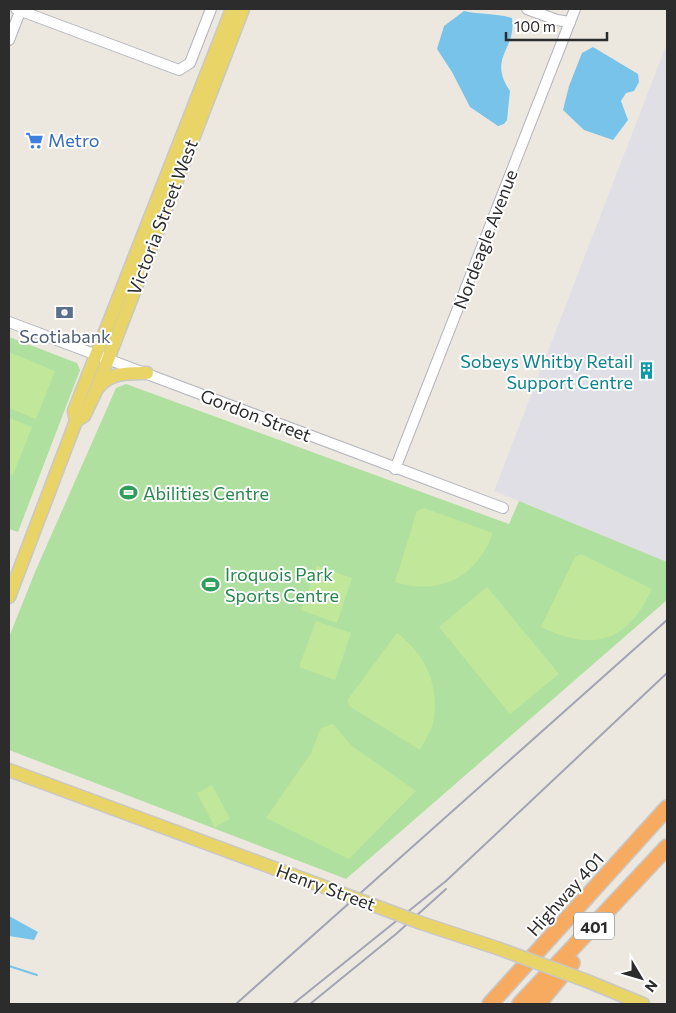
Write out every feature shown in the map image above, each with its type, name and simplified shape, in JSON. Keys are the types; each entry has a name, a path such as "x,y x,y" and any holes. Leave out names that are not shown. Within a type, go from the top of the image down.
{"highway":[{"name":"Highway 401","path":"490,1004 667,808"},
{"name":"401","path":"520,1004 667,847"},
{"path":"538,1004 667,851"}],"main road":[{"name":"Victoria Street West","path":"76,421 84,416 95,393 102,355 232,9"},
{"name":"Victoria Street West","path":"9,597 76,421 74,412 102,355 243,9"},
{"path":"95,393 101,384 120,373 147,372"},
{"name":"Henry Street","path":"9,770 422,923 588,981 643,1004"}],"street":[{"path":"9,40 19,9 179,70 190,63 211,9"},
{"path":"527,9 557,20 570,22"},
{"name":"Nordeagle Avenue","path":"395,469 576,9"},
{"name":"Gordon Street","path":"9,322 102,355 395,469 503,508"}],"shaded area":[{"path":"667,43 667,562 494,491"}],"green space":[{"path":"9,337 77,363 80,370 18,532 9,529"},
{"path":"9,352 55,371 36,419 9,408"},
{"path":"126,384 509,524 519,501 667,562 667,600 346,879 9,750 9,637 35,572 116,388"},
{"path":"9,418 32,427 13,475 9,474"},
{"path":"424,508 493,533 477,561 467,572 455,579 442,584 427,586 412,586 395,582 417,511"},
{"path":"581,554 652,589 642,607 631,621 620,631 607,638 577,639 560,635 541,627 575,557"},
{"path":"317,566 352,578 337,623 301,610"},
{"path":"487,587 559,674 510,714 439,627"},
{"path":"316,621 351,633 335,680 299,667"},
{"path":"397,633 407,641 422,659 432,681 435,705 433,722 420,750 349,706 348,699"},
{"path":"333,724 352,746 416,791 349,859 266,818 311,753 321,728"},
{"path":"212,785 230,819 215,827 197,793"}],"water":[{"path":"464,11 512,18 511,38 504,54 501,70 510,91 507,120 504,124 498,126 470,107 452,72 437,49 444,26"},
{"path":"593,47 638,74 639,82 634,91 626,93 621,101 628,120 613,140 584,130 563,110 569,86 582,53"},
{"path":"9,916 38,932 34,940 9,936"}],"waterway":[{"path":"9,966 37,975"}],"railway":[{"path":"236,1004 667,620"},
{"path":"293,1004 446,881 667,673"},
{"path":"310,1004 396,934 446,889"}],"place":[{"name":"Metro","path":"34,140"},
{"name":"Scotiabank","path":"65,313"},
{"name":"Sobeys Whitby Retail Support Centre","path":"647,371"},
{"name":"Abilities Centre","path":"129,493"},
{"name":"Iroquois Park Sports Centre","path":"211,584"}]}
